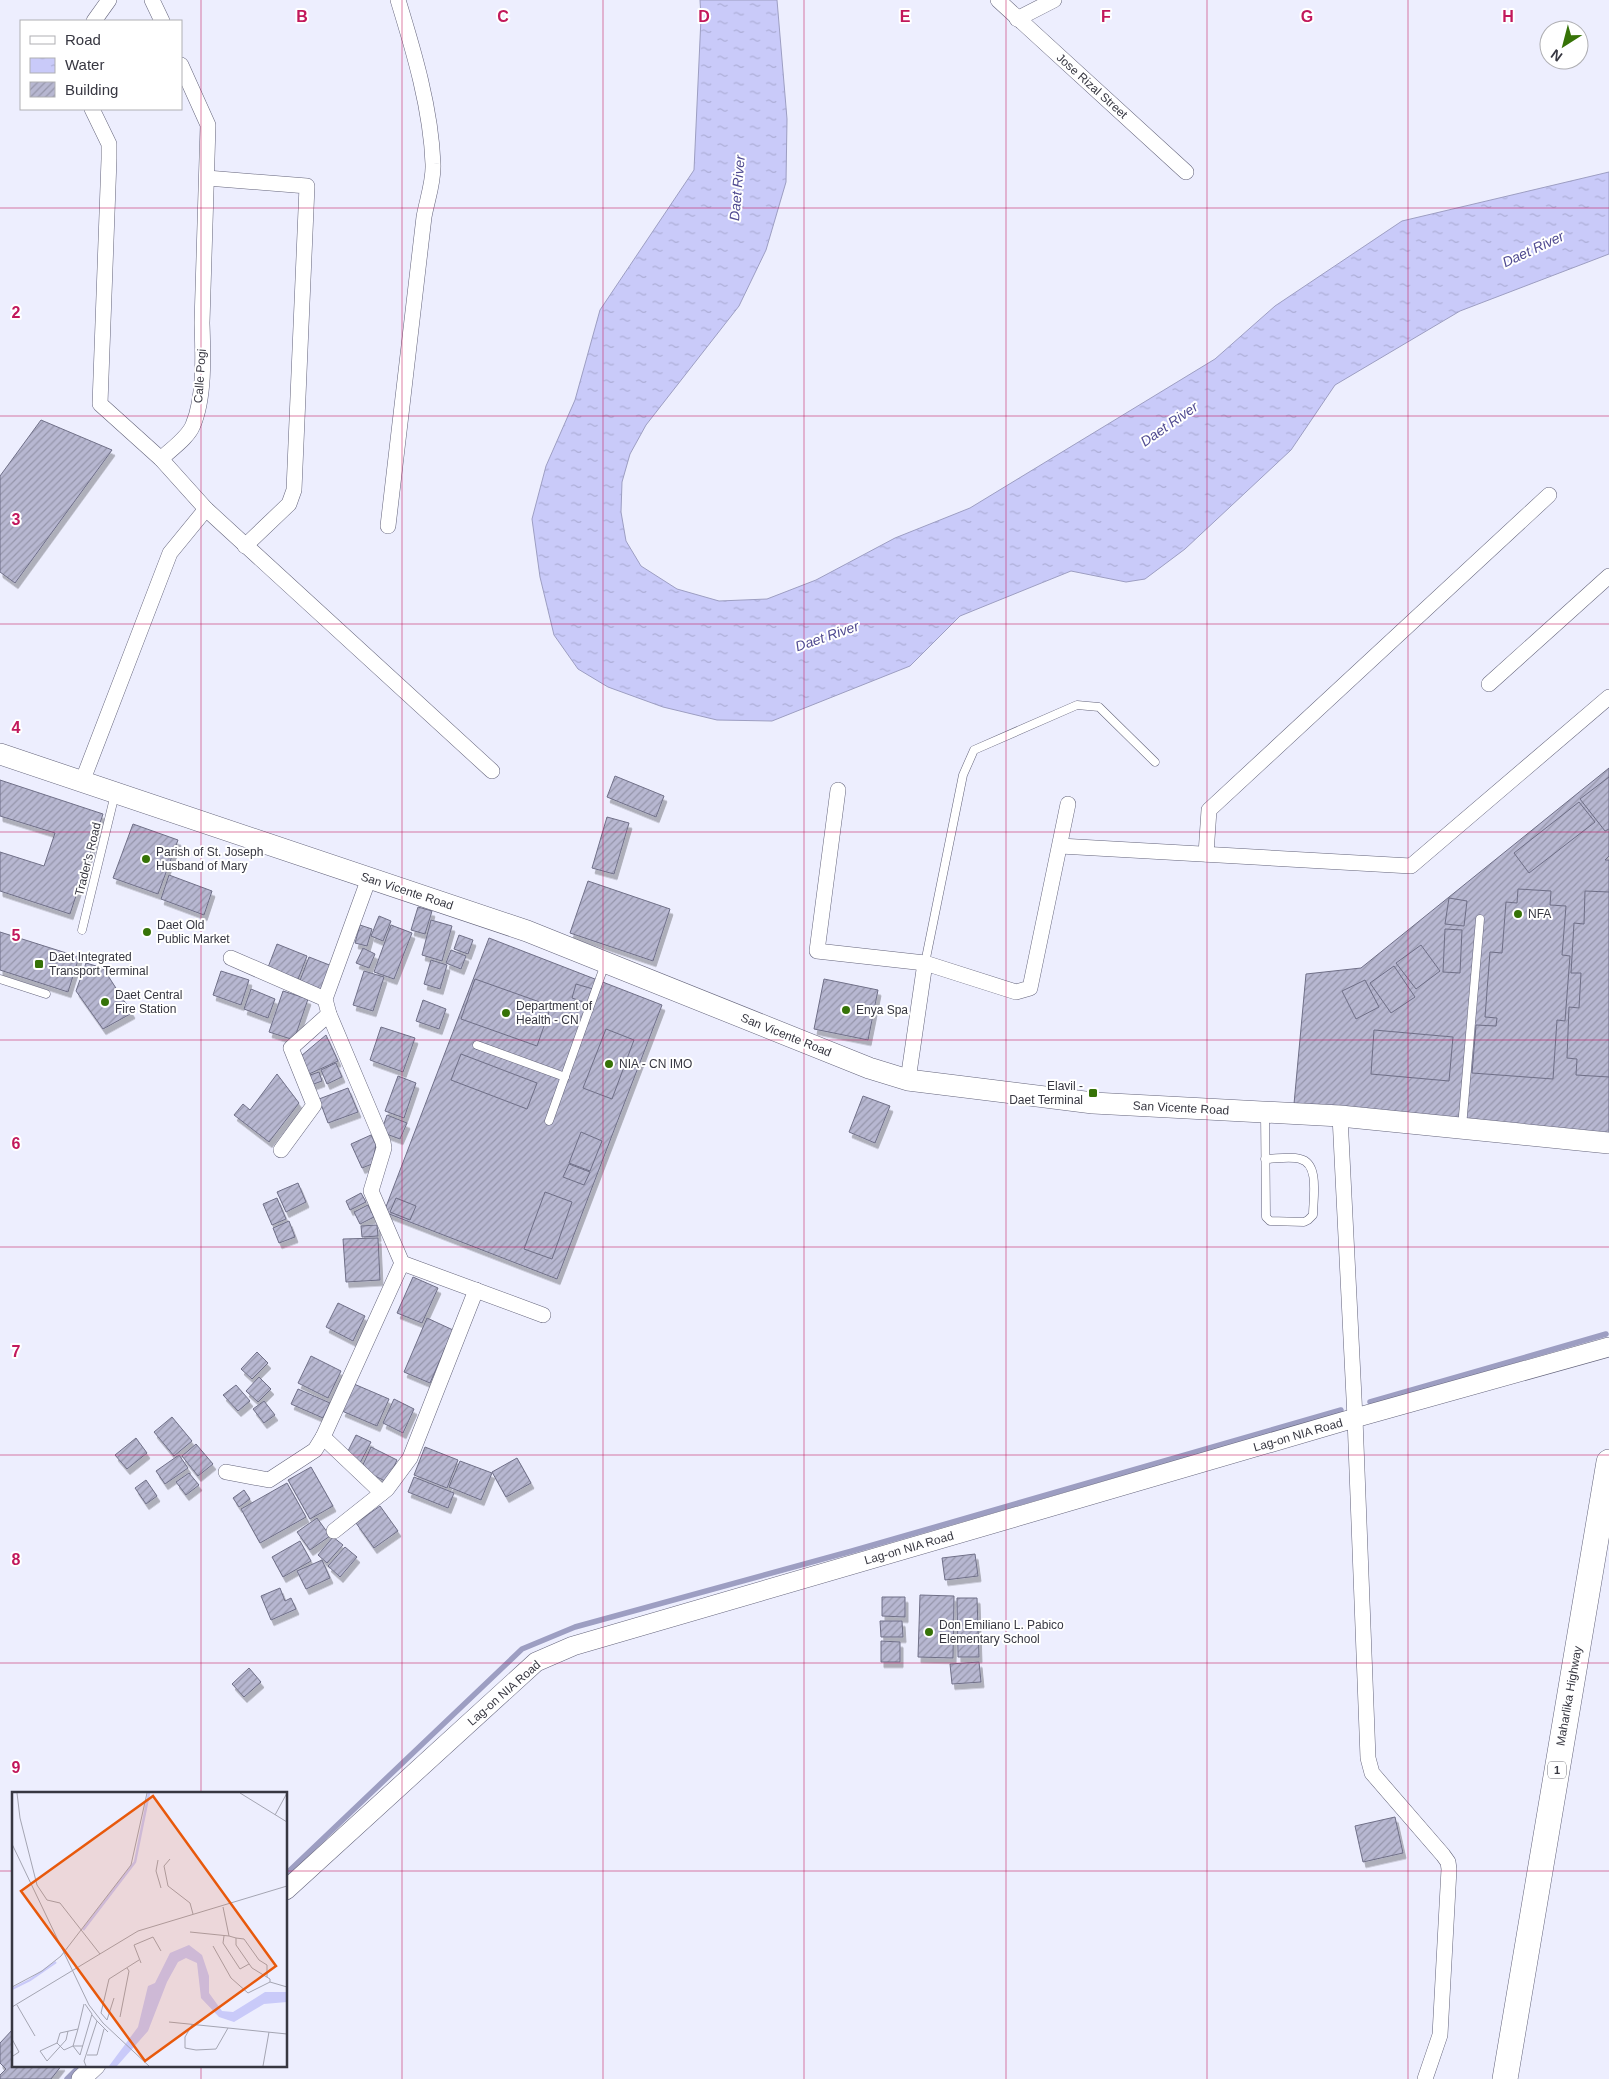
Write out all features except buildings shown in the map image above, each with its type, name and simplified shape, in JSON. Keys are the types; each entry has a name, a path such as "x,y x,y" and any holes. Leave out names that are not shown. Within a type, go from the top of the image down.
{"highway":[{"name":"Maharlika Highway","path":"1505,2079 1609,1462"}],"main road":[{"name":"San Vicente Road","path":"0,754 527,931 869,1068 908,1080 1093,1104 1340,1116 1609,1143"}],"street":[{"path":"95,20 109,0"},
{"path":"152,0 162,20"},
{"path":"388,526 424,217 433,166 429,124 413,47 398,0"},
{"name":"Jose Rizal Street","path":"998,0 1186,172"},
{"path":"1017,19 1054,0"},
{"name":"Calle Pogi","path":"161,459 193,426 199,404 203,350 202,323 208,125 182,67"},
{"path":"92,110 108,144 109,159 100,404 161,459 206,509 245,546 492,771"},
{"path":"207,178 307,186 294,490 289,504 245,546"},
{"path":"1206,854 1209,810 1548,496"},
{"path":"82,782 170,553 206,509"},
{"path":"1489,684 1609,576"},
{"path":"1060,846 1411,866 1609,697"},
{"path":"838,790 817,951 926,963 1016,992 1030,988 1068,804"},
{"path":"281,1150 314,1105 291,1048 327,1006 370,878"},
{"path":"231,958 327,1006 383,1142 384,1148 371,1191 402,1263 544,1315"},
{"path":"908,1080 926,963"},
{"path":"1340,1116 1355,1418 1369,1766 1372,1773 1448,1862 1450,1869 1440,2035 1425,2079"},
{"path":"226,1472 269,1480 315,1450 402,1263"},
{"path":"334,1532 382,1493 410,1458 476,1290"},
{"name":"Lag-on NIA Road","path":"288,1888 536,1662 573,1646 1355,1418 1609,1347"},
{"path":"323,1436 382,1493"},
{"path":"81,2079 95,2066"}],"lane":[{"path":"926,963 963,775 974,750 1077,705 1099,707 1156,762"},
{"name":"Trader's Road","path":"82,930 115,794"},
{"path":"1462,1129 1480,919"},
{"path":"549,1121 606,962"},
{"path":"0,980 46,994"},
{"path":"477,1045 565,1077"},
{"path":"1265,1112 1265,1159 1266,1217 1270,1221 1304,1222 1308,1220 1312,1215 1314,1172 1308,1162 1300,1158 1265,1159"}],"water":[{"name":"Daet River","path":"700,0 777,0 787,119 786,182 766,250 739,306 646,425 630,454 622,482 621,512 626,541 641,566 677,589 719,601 767,599 816,580 895,538 970,508 1215,359 1275,306 1402,221 1609,172 1609,254 1460,311 1335,385 1291,450 1185,549 1145,579 1126,582 1071,571 960,616 910,666 772,721 717,720 663,707 608,687 578,669 554,635 540,577 532,519 546,466 575,400 600,310 694,170 701,18"}],"waterway":[{"path":"1370,1402 1606,1334"},
{"path":"288,1872 522,1649 575,1627 852,1551 1341,1410"},
{"path":"67,2079 80,2066"}],"place":[{"name":"Parish of St. Joseph Husband of Mary","path":"146,859"},
{"name":"NFA","path":"1518,914"},
{"name":"Daet Old Public Market","path":"147,932"},
{"name":"Daet Integrated Transport Terminal","path":"39,964"},
{"name":"Daet Central Fire Station","path":"105,1002"},
{"name":"Enya Spa","path":"846,1010"},
{"name":"Department of Health - CN","path":"506,1013"},
{"name":"NIA - CN IMO","path":"609,1064"},
{"name":"Elavil - Daet Terminal","path":"1093,1093"},
{"name":"Don Emiliano L. Pabico Elementary School","path":"929,1632"}]}
